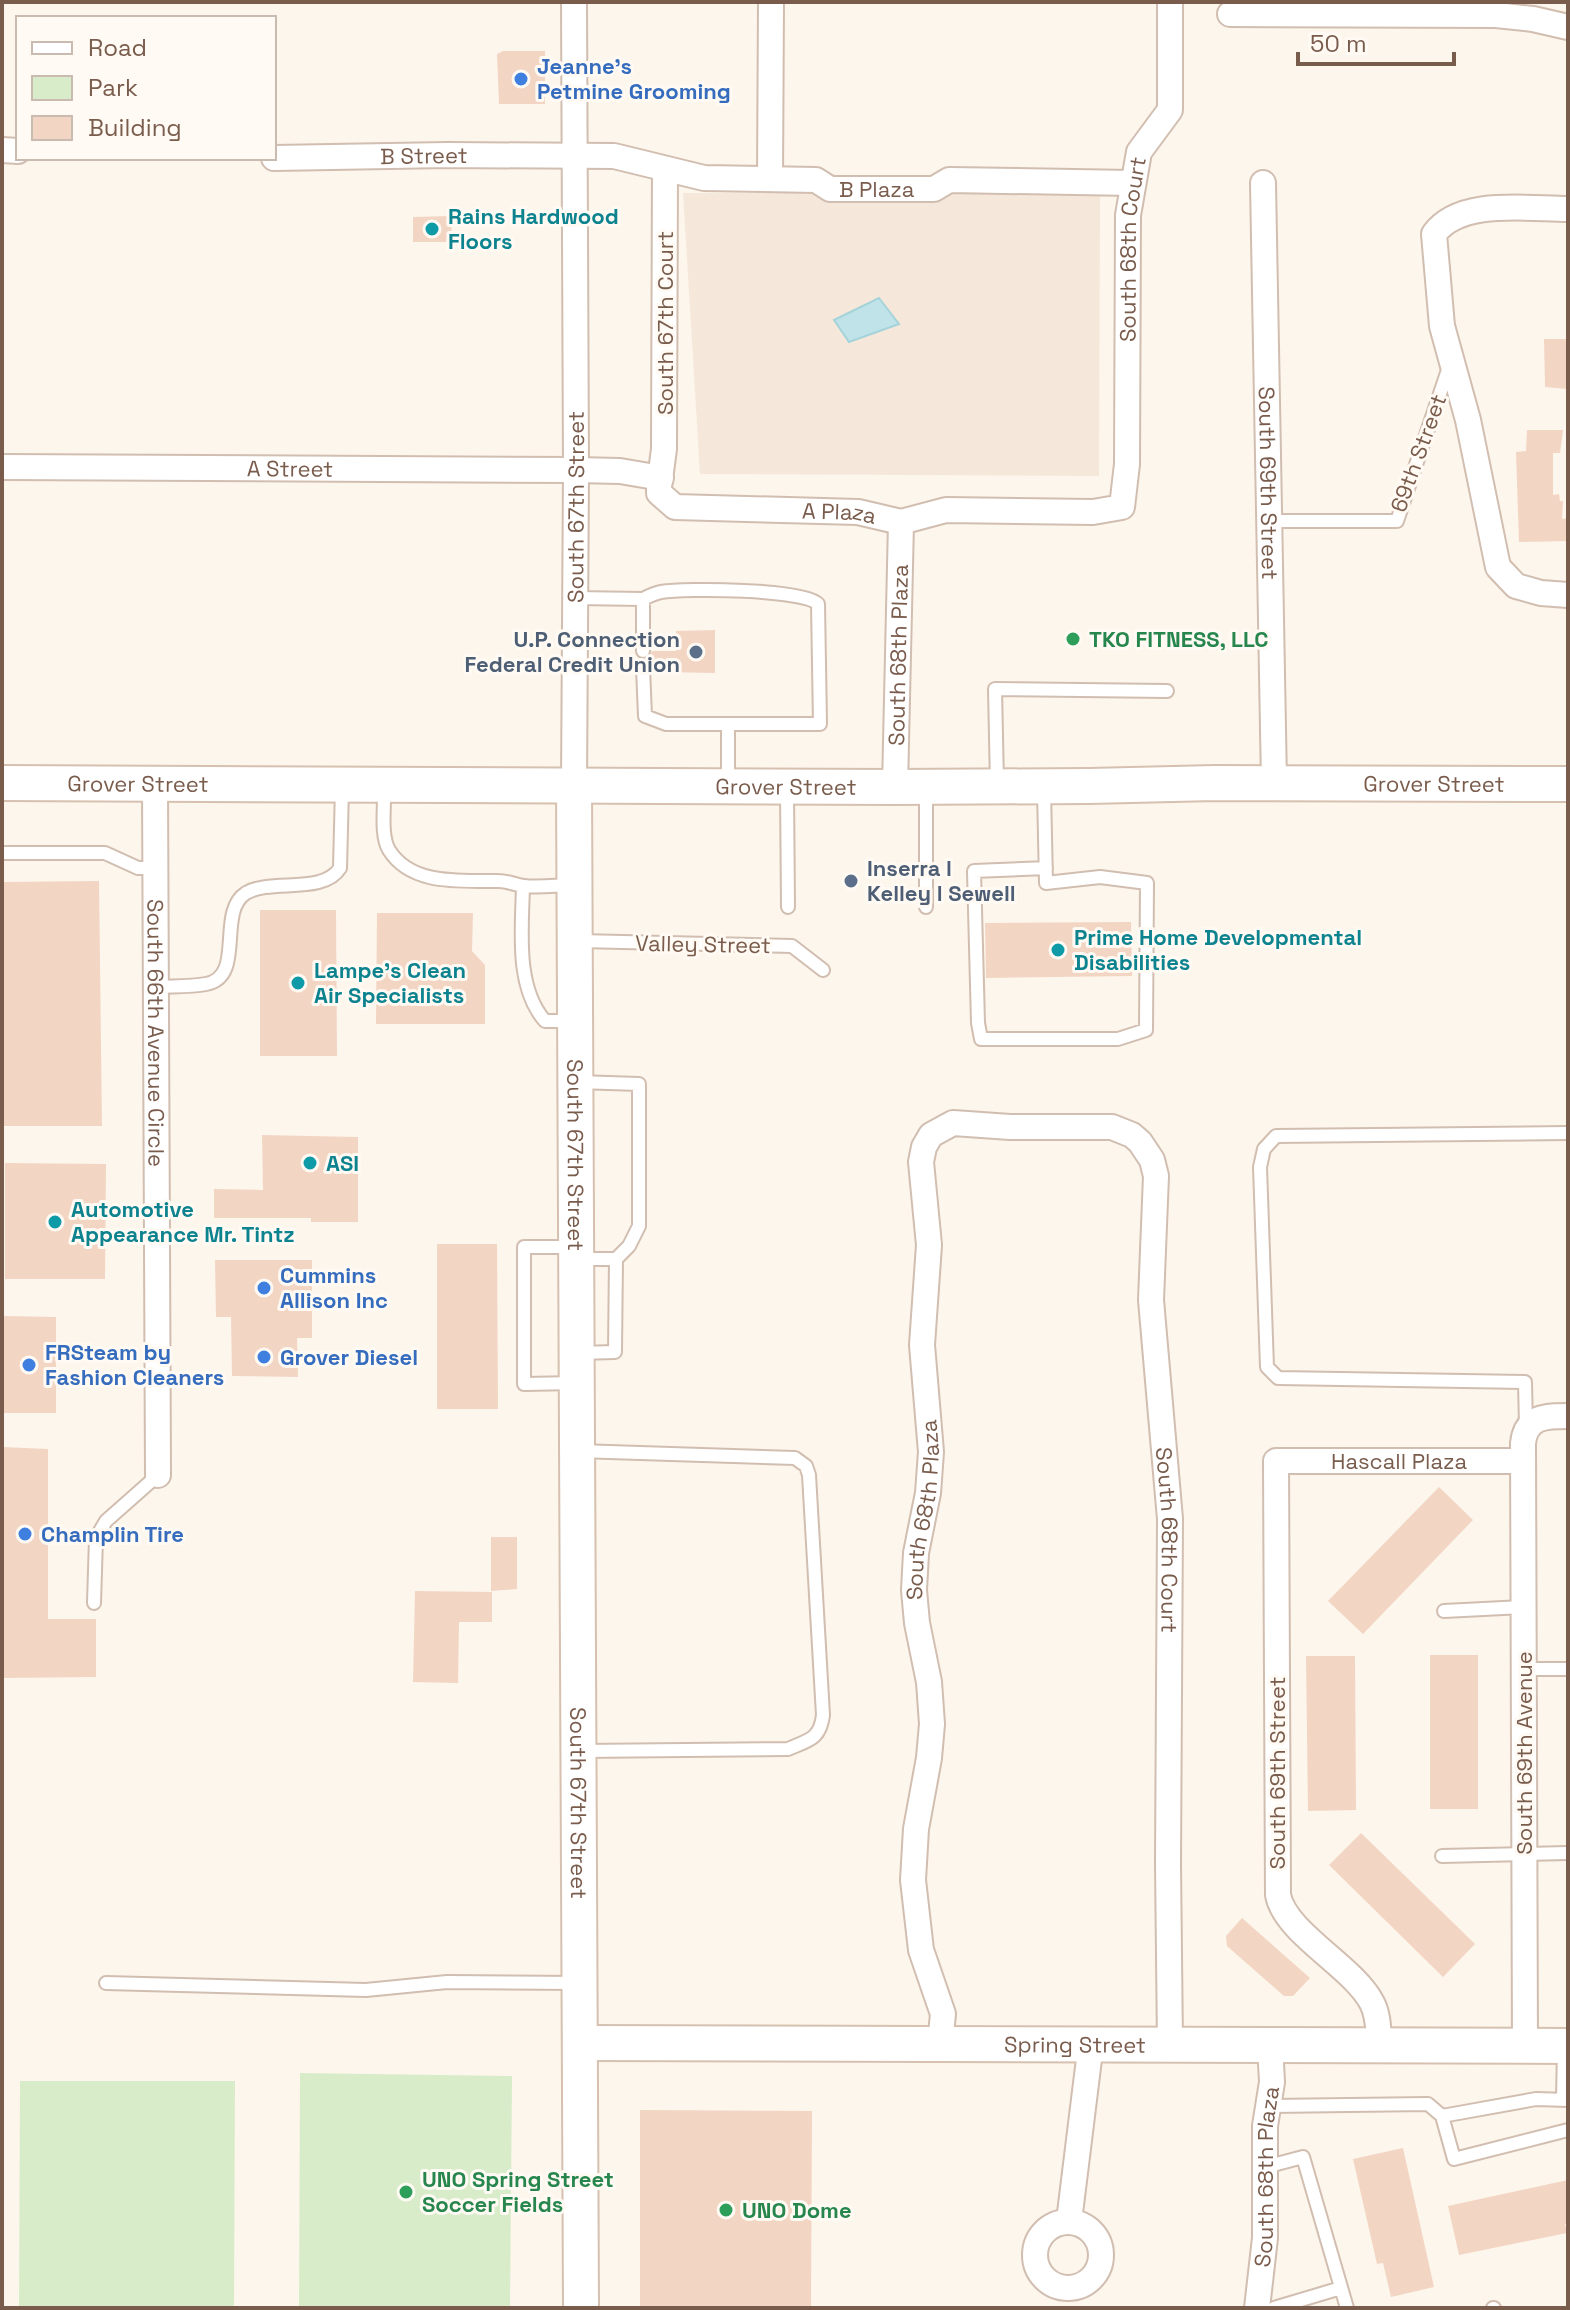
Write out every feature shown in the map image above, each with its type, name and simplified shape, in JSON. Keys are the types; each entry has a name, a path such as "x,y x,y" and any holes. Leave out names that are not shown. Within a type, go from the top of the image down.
{"street":[{"name":"South 67th Street","path":"574,2 581,2308"},
{"path":"770,179 771,2"},
{"name":"South 68th Court","path":"1122,507 1127,464 1128,215 1139,152 1170,110 1170,2"},
{"path":"1230,14 1496,15 1568,27"},
{"name":"B Street","path":"276,158 576,156"},
{"name":"B Plaza","path":"576,156 614,156 704,178 816,180 830,189 934,189 949,180 1133,183"},
{"name":"South 67th Court","path":"661,478 664,449 665,169"},
{"name":"South 69th Street","path":"1263,183 1274,783"},
{"path":"1568,209 1478,209 1455,216 1434,234 1439,306 1468,420 1498,567 1516,586 1541,593 1568,595"},
{"name":"A Street","path":"2,467 576,470"},
{"path":"576,470 620,471 661,478"},
{"name":"A Plaza","path":"661,478 659,493 681,509 858,512 901,522 946,510 1093,512 1122,507"},
{"name":"South 68th Plaza","path":"901,522 911,787"},
{"name":"Grover Street","path":"2,783 911,787 1568,784"},
{"name":"South 66th Avenue Circle","path":"155,785 158,1475"},
{"name":"South 68th Plaza","path":"940,2044 943,2014 921,1950 913,1880 916,1829 932,1724 929,1682 914,1590 916,1553 928,1493 931,1452 922,1345 929,1245 921,1162 931,1135 953,1123 1042,1128"},
{"name":"South 68th Court","path":"1042,1128 1100,1126 1122,1131 1140,1142 1152,1160 1156,1176 1151,1300 1170,1519 1170,2044"},
{"path":"1526,1427 1538,1417 1568,1416"},
{"name":"South 69th Avenue","path":"1525,2045 1523,1461 1526,1427"},
{"name":"South 69th Street","path":"1276,1461 1278,1895 1289,1918 1371,2000 1376,2012 1380,2046"},
{"name":"Hascall Plaza","path":"1276,1461 1523,1461"},
{"name":"Spring Street","path":"581,2043 1566,2046"},
{"path":"1069,2221 1091,2043"},
{"name":"South 68th Plaza","path":"1257,2308 1265,2238 1265,2126 1272,2082 1270,2045"}],"lane":[{"name":"69th Street","path":"1270,521 1397,521 1451,360"},
{"path":"575,598 643,599 663,592 741,590 808,597 818,604 820,724 666,724 645,716 643,668"},
{"path":"643,599 643,651"},
{"path":"997,787 995,689 1167,691"},
{"path":"728,724 728,786"},
{"path":"156,987 208,984 219,978 225,969 238,900 244,894 255,889 324,881 335,875 340,868 342,785"},
{"path":"384,785 386,842 391,853 400,861 431,877 456,882 575,885"},
{"path":"787,786 788,907"},
{"path":"911,787 926,907"},
{"path":"1044,787 1046,868 1046,883 1100,877 1147,883 1146,1030 1118,1039 981,1039 974,871 1046,868"},
{"path":"2,853 105,853 138,868 156,868"},
{"path":"523,886 522,934 528,993 535,1010 545,1021 576,1021"},
{"name":"Valley Street","path":"576,941 792,946 823,970"},
{"path":"577,1082 639,1084 639,1226 629,1246 616,1259 615,1352 578,1368 524,1384 524,1247 616,1259"},
{"path":"1526,1427 1525,1382 1278,1378 1267,1367 1260,1167 1264,1149 1276,1136 1568,1133"},
{"path":"578,1451 795,1458 806,1466 823,1715 822,1727 816,1737 788,1749 580,1751"},
{"path":"94,1603 96,1538 106,1521 158,1475"},
{"path":"1444,1611 1523,1607"},
{"path":"1524,1669 1568,1669"},
{"path":"1442,1856 1568,1853"},
{"path":"106,1983 366,1990 447,1982 581,1983"},
{"path":"1442,2116 1536,2099 1565,2100 1566,2046"},
{"path":"1268,2106 1428,2104 1442,2116 1454,2159 1568,2130"},
{"path":"1265,2167 1303,2157 1347,2308"},
{"path":"1274,2308 1341,2288"}],"shaded area":[{"path":"683,193 1100,193 1099,476 700,474"}],"green space":[{"name":"UNO Spring Street Soccer Fields","path":"300,2073 512,2076 510,2308 299,2308"},
{"path":"20,2081 235,2081 234,2308 19,2308"}],"water":[{"path":"879,298 899,324 849,342 834,320"}],"building":[{"name":"Jeanne's Petmine Grooming","path":"503,51 545,51 545,104 499,104 497,54"},
{"name":"Rains Hardwood Floors","path":"451,216 452,242 413,242 413,217"},
{"path":"1544,339 1568,339 1568,389 1545,387"},
{"path":"1527,430 1563,430 1560,453 1553,453 1553,495 1559,494 1560,501 1563,501 1562,519 1568,518 1568,541 1519,542 1516,452 1526,451"},
{"name":"U.P. Connection Federal Credit Union","path":"715,630 715,673 659,672 659,668 652,668 645,660 652,651 676,651 676,631"},
{"path":"99,881 102,1126 2,1126 2,882"},
{"name":"Lampe's Clean Air Specialists","path":"260,910 336,910 337,1056 260,1056"},
{"path":"377,913 473,913 472,951 485,965 485,1024 376,1024"},
{"name":"Prime Home Developmental Disabilities","path":"1131,922 1132,976 986,978 985,923"},
{"name":"ASI","path":"262,1135 358,1137 358,1222 311,1222 311,1218 214,1218 214,1189 263,1190"},
{"name":"Automotive Appearance Mr. Tintz","path":"5,1163 106,1164 105,1279 5,1279"},
{"path":"437,1244 497,1244 498,1409 437,1409"},
{"path":"215,1260 312,1260 312,1338 297,1338 298,1377 232,1376 231,1317 216,1317"},
{"name":"FRSteam by Fashion Cleaners","path":"2,1316 56,1317 56,1413 2,1413"},
{"name":"Champlin Tire","path":"2,1447 48,1449 48,1619 96,1619 96,1677 2,1678"},
{"path":"1439,1487 1473,1520 1363,1634 1328,1601"},
{"path":"491,1537 517,1537 517,1589 491,1591"},
{"path":"415,1591 492,1592 492,1622 459,1622 458,1683 413,1682"},
{"path":"1430,1655 1478,1655 1478,1809 1430,1809"},
{"path":"1306,1656 1355,1656 1356,1810 1308,1811"},
{"path":"1361,1833 1475,1944 1443,1977 1329,1865"},
{"path":"1242,1918 1310,1978 1293,1996 1284,1996 1227,1946 1226,1936"},
{"name":"UNO Dome","path":"640,2110 812,2111 811,2308 640,2308"},
{"path":"1403,2148 1434,2287 1391,2297 1383,2263 1377,2264 1353,2159"},
{"path":"1568,2180 1567,2233 1459,2255 1448,2206"}],"place":[{"name":"Jeanne's Petmine Grooming","path":"521,79"},
{"name":"Rains Hardwood Floors","path":"432,229"},
{"name":"TKO FITNESS, LLC","path":"1073,639"},
{"name":"U.P. Connection Federal Credit Union","path":"696,652"},
{"name":"Inserra l Kelley l Sewell","path":"851,881"},
{"name":"Prime Home Developmental Disabilities","path":"1058,950"},
{"name":"Lampe's Clean Air Specialists","path":"298,983"},
{"name":"ASI","path":"310,1163"},
{"name":"Automotive Appearance Mr. Tintz","path":"55,1222"},
{"name":"Cummins Allison Inc","path":"264,1288"},
{"name":"Grover Diesel","path":"264,1357"},
{"name":"FRSteam by Fashion Cleaners","path":"29,1365"},
{"name":"Champlin Tire","path":"25,1534"},
{"name":"UNO Spring Street Soccer Fields","path":"406,2192"},
{"name":"UNO Dome","path":"726,2210"}]}
